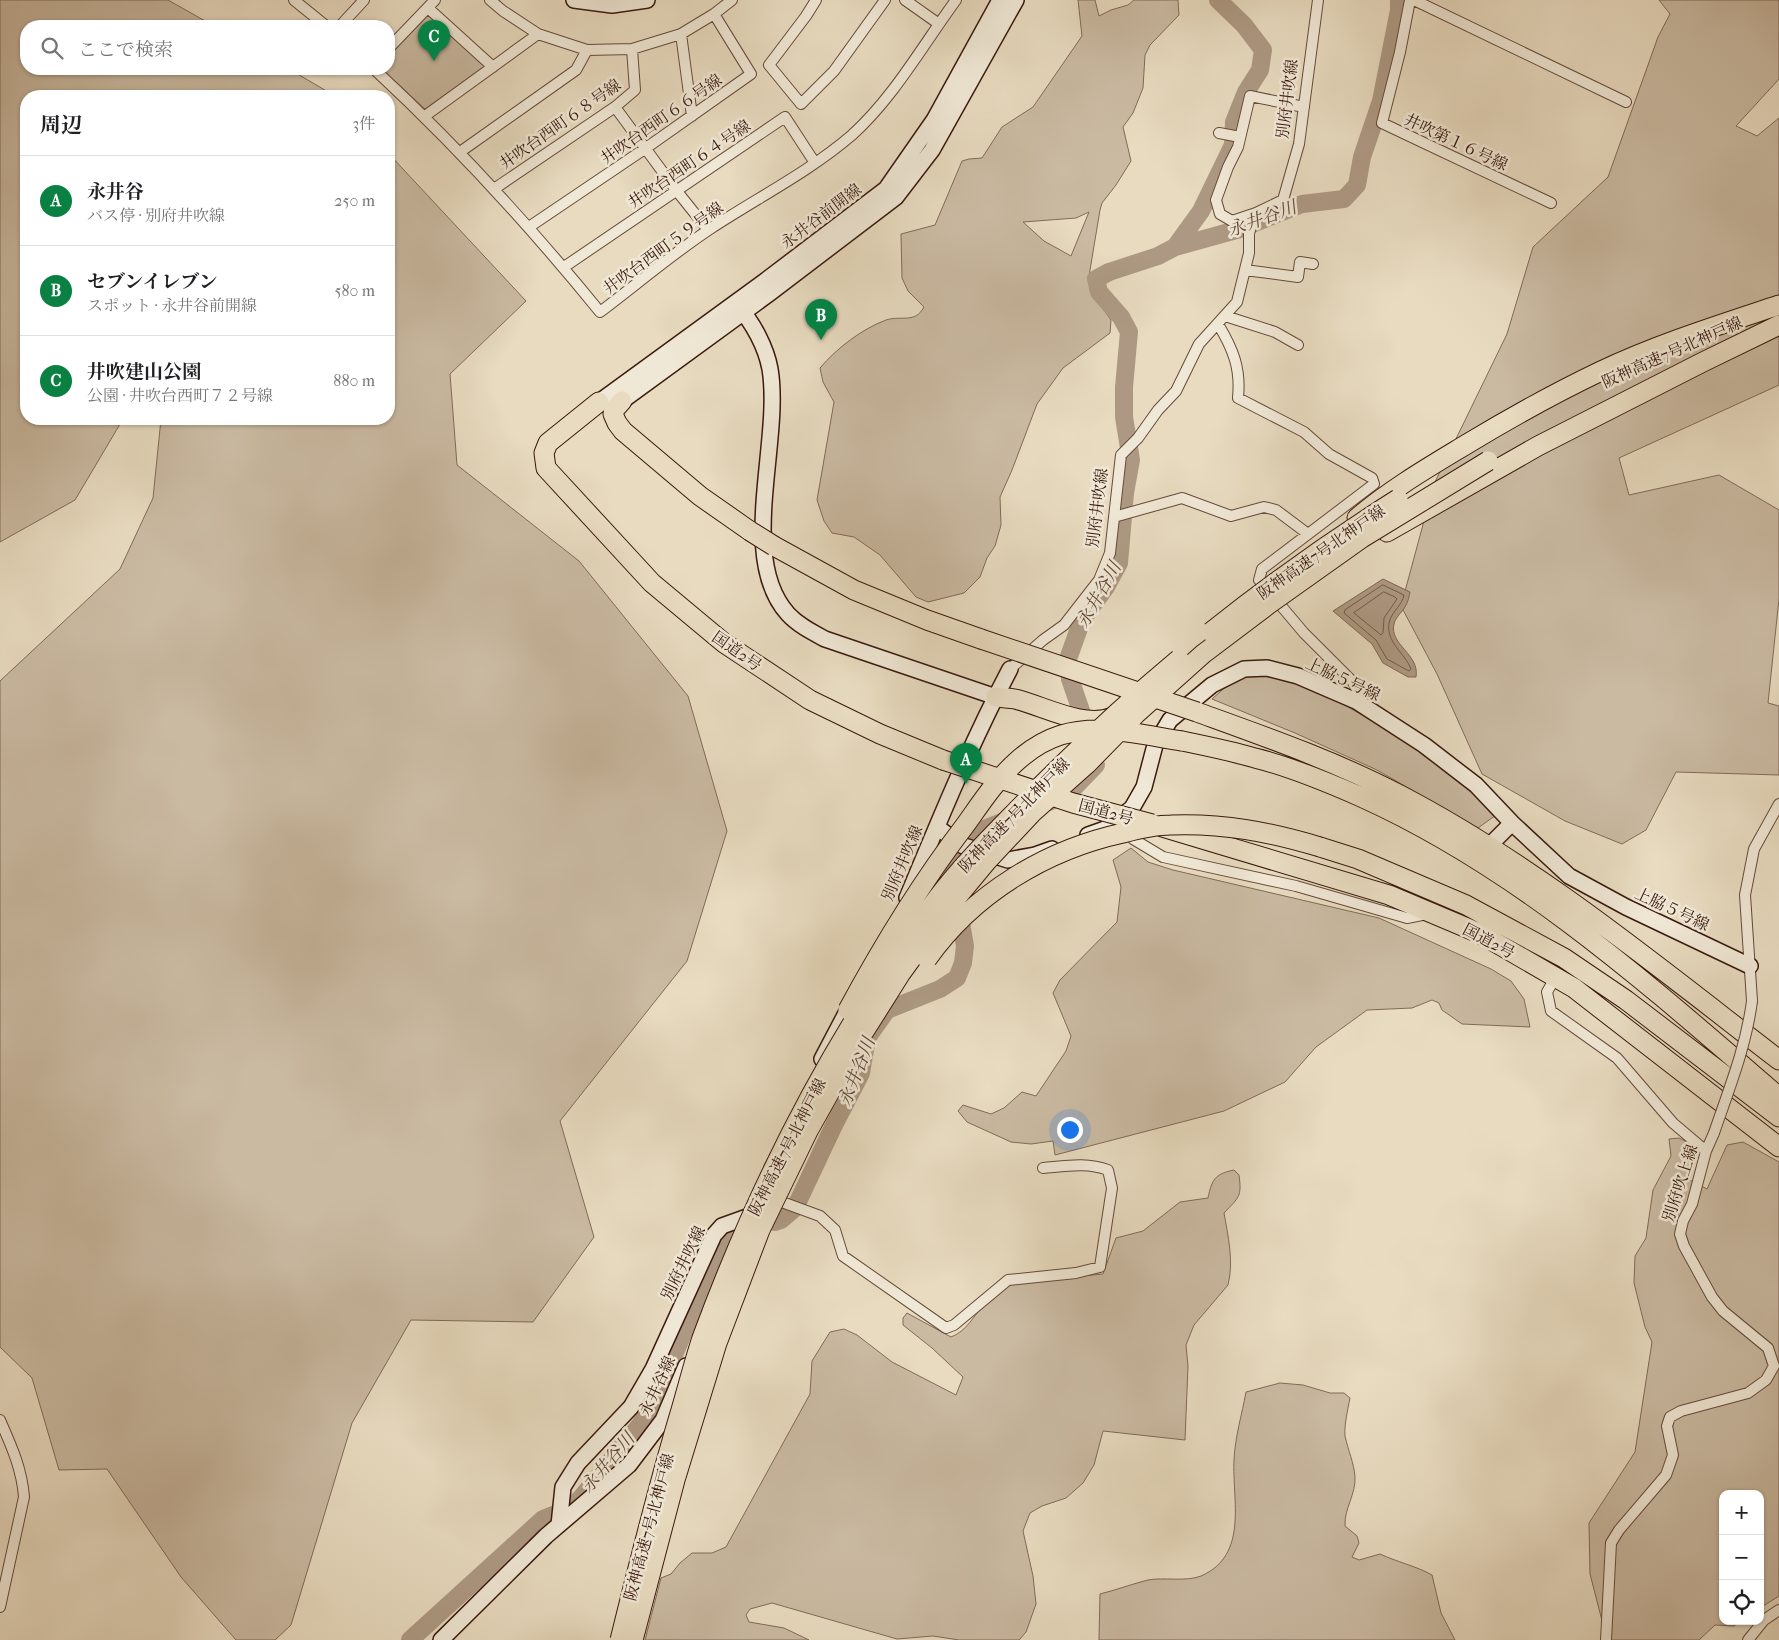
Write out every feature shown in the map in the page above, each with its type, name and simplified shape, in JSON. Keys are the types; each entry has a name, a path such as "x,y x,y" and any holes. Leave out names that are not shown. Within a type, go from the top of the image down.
{"highway":[{"name":"阪神高速7号北神戸線","path":"633,1640 675,1480 717,1343 760,1230 802,1128 849,1030 890,964 937,898 979,849 1077,749 1126,704 1261,593 1355,526 1481,448 1585,392 1688,343 1779,305"},
{"path":"996,697 1013,699 1082,720 1101,721 1116,716 1217,631 1301,566 1380,499 1411,478 1483,435 1602,371 1703,330 1779,305"},
{"name":"阪神高速7号北神戸線","path":"620,1640 660,1478 701,1340 746,1226 802,1128 900,973 948,908 987,861 1032,813 1086,764 1136,714 1204,654 1269,604 1362,538 1488,461 1592,405 1693,357 1779,324"},
{"path":"996,697 1010,704 1081,726 1108,725 1118,722 1221,635 1307,573 1399,526 1579,425 1779,324"},
{"path":"617,423 614,410 622,401"},
{"name":"国道2号","path":"599,402 548,443 544,452 546,468 652,583 724,643 810,700 880,734 942,760 1073,803 1152,824 1389,895 1479,934 1582,994 1779,1147"},
{"path":"584,414 592,412 603,414 617,423 700,496 750,532 854,590 927,620 1197,712 1302,750 1399,794 1488,847 1594,919 1779,1060"},
{"path":"802,1128 839,1027 879,953 936,864 998,781 1016,762 1038,746 1062,735 1105,730 1182,741 1257,758 1362,798 1447,841 1509,879 1582,932 1657,992 1779,1097"},
{"path":"802,1128 941,940 977,904 1010,880 1073,846 1140,829 1170,825 1211,825 1249,829 1320,847 1358,859 1466,905 1564,958 1626,1000 1779,1116"}],"street":[{"path":"295,0 319,20"},
{"path":"346,20 364,0"},
{"path":"490,0 538,34 587,50 632,49 681,34 714,14 732,0"},
{"path":"574,0 612,5 648,0"},
{"path":"816,0 769,65 800,104 834,71 884,0"},
{"path":"905,0 939,24"},
{"name":"井吹台西町５９号線","path":"381,75 425,116 460,152 529,227 600,312 708,230 815,163 853,134 880,105 911,65 956,0"},
{"name":"永井谷前開線","path":"622,401 886,189 934,120 1000,0"},
{"name":"永井谷前開線","path":"599,402 740,308 896,197 932,150 1016,0"},
{"name":"別府井吹線","path":"559,1525 563,1486 578,1464 631,1407 653,1369 714,1235 722,1226 748,1217 819,1063 903,909 936,827 1010,669 1043,640 1064,625 1099,580 1110,553 1120,516 1120,455 1138,438 1158,410 1176,391 1199,344 1237,302 1249,253 1249,233 1256,213 1283,200 1300,144 1318,0"},
{"name":"井吹第１６号線","path":"1410,0 1400,52 1382,123 1551,203"},
{"path":"1414,0 1626,102"},
{"path":"395,42 431,4 493,66"},
{"name":"井吹台西町６６号線","path":"529,227 751,74 714,14"},
{"path":"425,116 538,34"},
{"path":"681,34 692,116"},
{"name":"井吹台西町６８号線","path":"494,189 615,107 635,90 632,49"},
{"path":"460,152 576,70 587,50"},
{"path":"1256,213 1232,221 1220,214 1216,200 1238,147 1231,135 1250,96 1304,107"},
{"path":"615,107 708,230"},
{"name":"井吹台西町６４号線","path":"564,268 784,117 815,163"},
{"path":"1245,270 1298,277 1300,262 1313,264"},
{"path":"740,308 754,327 770,368 773,408 763,552 773,592 787,613 798,623 825,639 996,697"},
{"path":"1226,316 1276,332 1298,346"},
{"path":"1218,324 1232,348 1240,379 1238,398 1304,432 1329,454 1372,478 1374,484 1262,569 1259,580 1268,592"},
{"path":"1120,516 1182,498 1231,516 1264,507 1276,510 1308,534"},
{"path":"1277,601 1304,634 1354,682 1358,692 1353,700"},
{"name":"上脇５号線","path":"936,827 961,845 1008,860 1035,855 1105,828 1132,808 1144,787 1155,745 1170,720 1212,685 1244,670 1267,668 1298,676 1353,700 1431,750 1476,785 1512,823 1569,876 1626,907 1750,966"},
{"name":"別府吹上線","path":"1606,1640 1611,1543 1619,1530 1666,1475 1673,1455 1667,1426 1670,1417 1681,1411 1748,1393 1766,1380 1774,1366 1768,1348 1723,1312 1712,1297 1680,1234 1683,1222 1692,1204 1706,1151 1714,1133 1748,1029 1752,1001 1745,895 1754,849 1779,804"},
{"path":"1119,818 1133,839 1163,857 1296,886 1407,918 1433,914"},
{"path":"1488,847 1512,823"},
{"path":"1555,978 1547,992 1551,1011 1617,1058 1673,1123 1706,1151"},
{"path":"758,1194 820,1216 835,1230 844,1256 946,1328 954,1326 1008,1280 1076,1273 1100,1267 1112,1188 1108,1170 1096,1165 1084,1164 1043,1168"},
{"name":"永井谷線","path":"441,1640 559,1525 629,1464 663,1420 748,1217"},
{"path":"0,1420 14,1452 23,1482 24,1497 0,1608"},
{"path":"1748,1640 1764,1620 1779,1610"}],"shaded area":[{"path":"0,0 168,0 203,20 20,20 20,75 299,75 325,90 20,90 20,425 119,425 75,500 0,542"},
{"path":"1078,0 1095,0 1099,16 1128,5 1134,0 1178,0 1179,15 1150,45 1145,55 1143,88 1133,113 1123,127 1131,161 1102,203 1100,210 1089,276 1098,302 1111,320 1110,333 1063,368 1037,404 1000,497 1001,525 995,546 987,558 980,577 964,593 928,602 916,597 880,555 854,537 832,533 824,521 817,500 834,402 823,382 820,368 842,346 868,328 886,320 917,316 924,307 908,291 902,278 901,234 935,225 962,161 982,158 1002,127 1033,107 1082,36","holes":["1089,212 1071,256 1044,241 1023,222 1076,218"]},
{"path":"1659,0 1779,0 1779,79 1736,126 1757,136 1779,118 1779,385 1619,458 1629,495 1719,475 1779,510 1779,599 1768,703 1779,706 1779,775 1676,772 1646,830 1622,844 1565,821 1482,774 1437,674 1401,606 1434,484 1507,334 1533,247 1608,177 1658,37 1670,14"},
{"path":"428,13 485,66 425,109 388,75 395,75 395,49"},
{"path":"395,160 526,301 450,374 457,465 579,561 688,696 727,831 687,961 560,1121 594,1237 533,1322 411,1320 352,1423 291,1625 275,1640 236,1640 181,1577 107,1469 59,1470 32,1378 0,1347 0,681 120,569 153,498 160,425 395,425"},
{"path":"1257,673 1274,675 1336,700 1397,735 1448,771 1496,815 1478,828 1377,770 1295,733 1212,699 1237,677"},
{"path":"1131,848 1148,862 1173,870 1379,918 1491,969 1511,981 1524,999 1530,1027 1462,1024 1442,1010 1439,1003 1432,1000 1412,1008 1367,1010 1316,1047 1285,1082 1224,1111 1055,1155 1053,1141 1031,1144 1011,1142 967,1122 958,1111 963,1105 991,1114 1004,1108 1022,1092 1036,1096 1066,1051 1071,1036 1053,993 1060,980 1117,922 1121,887 1113,860"},
{"path":"1679,1138 1685,1141 1693,1159 1690,1180 1707,1189 1727,1145 1743,1142 1779,1162 1779,1596 1764,1605 1764,1490 1719,1490 1719,1625 1735,1625 1734,1626 1715,1625 1699,1640 1607,1640 1590,1574 1589,1523 1635,1452 1652,1342 1645,1327 1634,1283 1635,1256 1646,1238 1653,1190 1671,1156 1669,1139"},
{"path":"1234,1170 1239,1175 1240,1192 1236,1200 1224,1213 1230,1258 1228,1285 1194,1325 1186,1345 1188,1366 1185,1440 1103,1431 1094,1465 1083,1483 1066,1498 1042,1506 1030,1513 1023,1531 1033,1576 1036,1604 1026,1632 1019,1640 959,1640 933,1636 897,1639 772,1603 750,1609 746,1615 749,1622 784,1628 809,1640 645,1640 661,1578 671,1574 692,1553 712,1553 726,1547 810,1394 812,1361 830,1332 844,1329 857,1335 892,1362 956,1395 963,1377 932,1348 903,1325 903,1318 907,1313 951,1337 966,1327 992,1297 1004,1288 1017,1282 1103,1274 1116,1238 1143,1231 1180,1202 1208,1198 1215,1178 1222,1173"},
{"path":"1280,1383 1303,1385 1330,1393 1344,1393 1350,1398 1345,1436 1355,1483 1346,1514 1345,1526 1357,1536 1359,1543 1352,1557 1359,1560 1380,1554 1432,1575 1441,1613 1455,1640 1099,1640 1100,1594 1148,1580 1195,1578 1216,1567 1226,1555 1232,1541 1235,1525 1234,1460 1237,1434 1246,1392"}],"water":[{"path":"1383,579 1410,592 1406,605 1394,624 1394,631 1396,638 1414,662 1416,677 1408,677 1383,663 1372,644 1333,611"}],"waterway":[{"path":"1175,247 1201,211 1233,145 1234,122 1246,92 1260,70 1263,50 1244,25 1218,0"},
{"name":"永井谷川","path":"1088,731 1070,679 1068,659 1082,620 1106,587 1119,563 1125,493 1131,460 1124,417 1124,387 1129,332 1121,317 1099,292 1096,279 1109,272 1158,256 1175,247 1240,229 1302,204 1344,199 1357,185 1362,157 1381,101 1399,10 1399,0"},
{"name":"永井谷川","path":"1049,802 1068,794 1096,765"},
{"name":"永井谷川","path":"775,1222 781,1220 795,1208 861,1073 867,1038 887,1010 940,989 957,978 963,963 965,946 950,859 966,836 1009,819"},
{"name":"永井谷川","path":"410,1640 543,1519 570,1508 581,1498 640,1425 666,1374 725,1234 735,1232"}],"place":[{"name":"井吹建山公園","path":"434,61"},
{"name":"セブンイレブン","path":"821,340"},
{"name":"永井谷","path":"966,784"}]}
